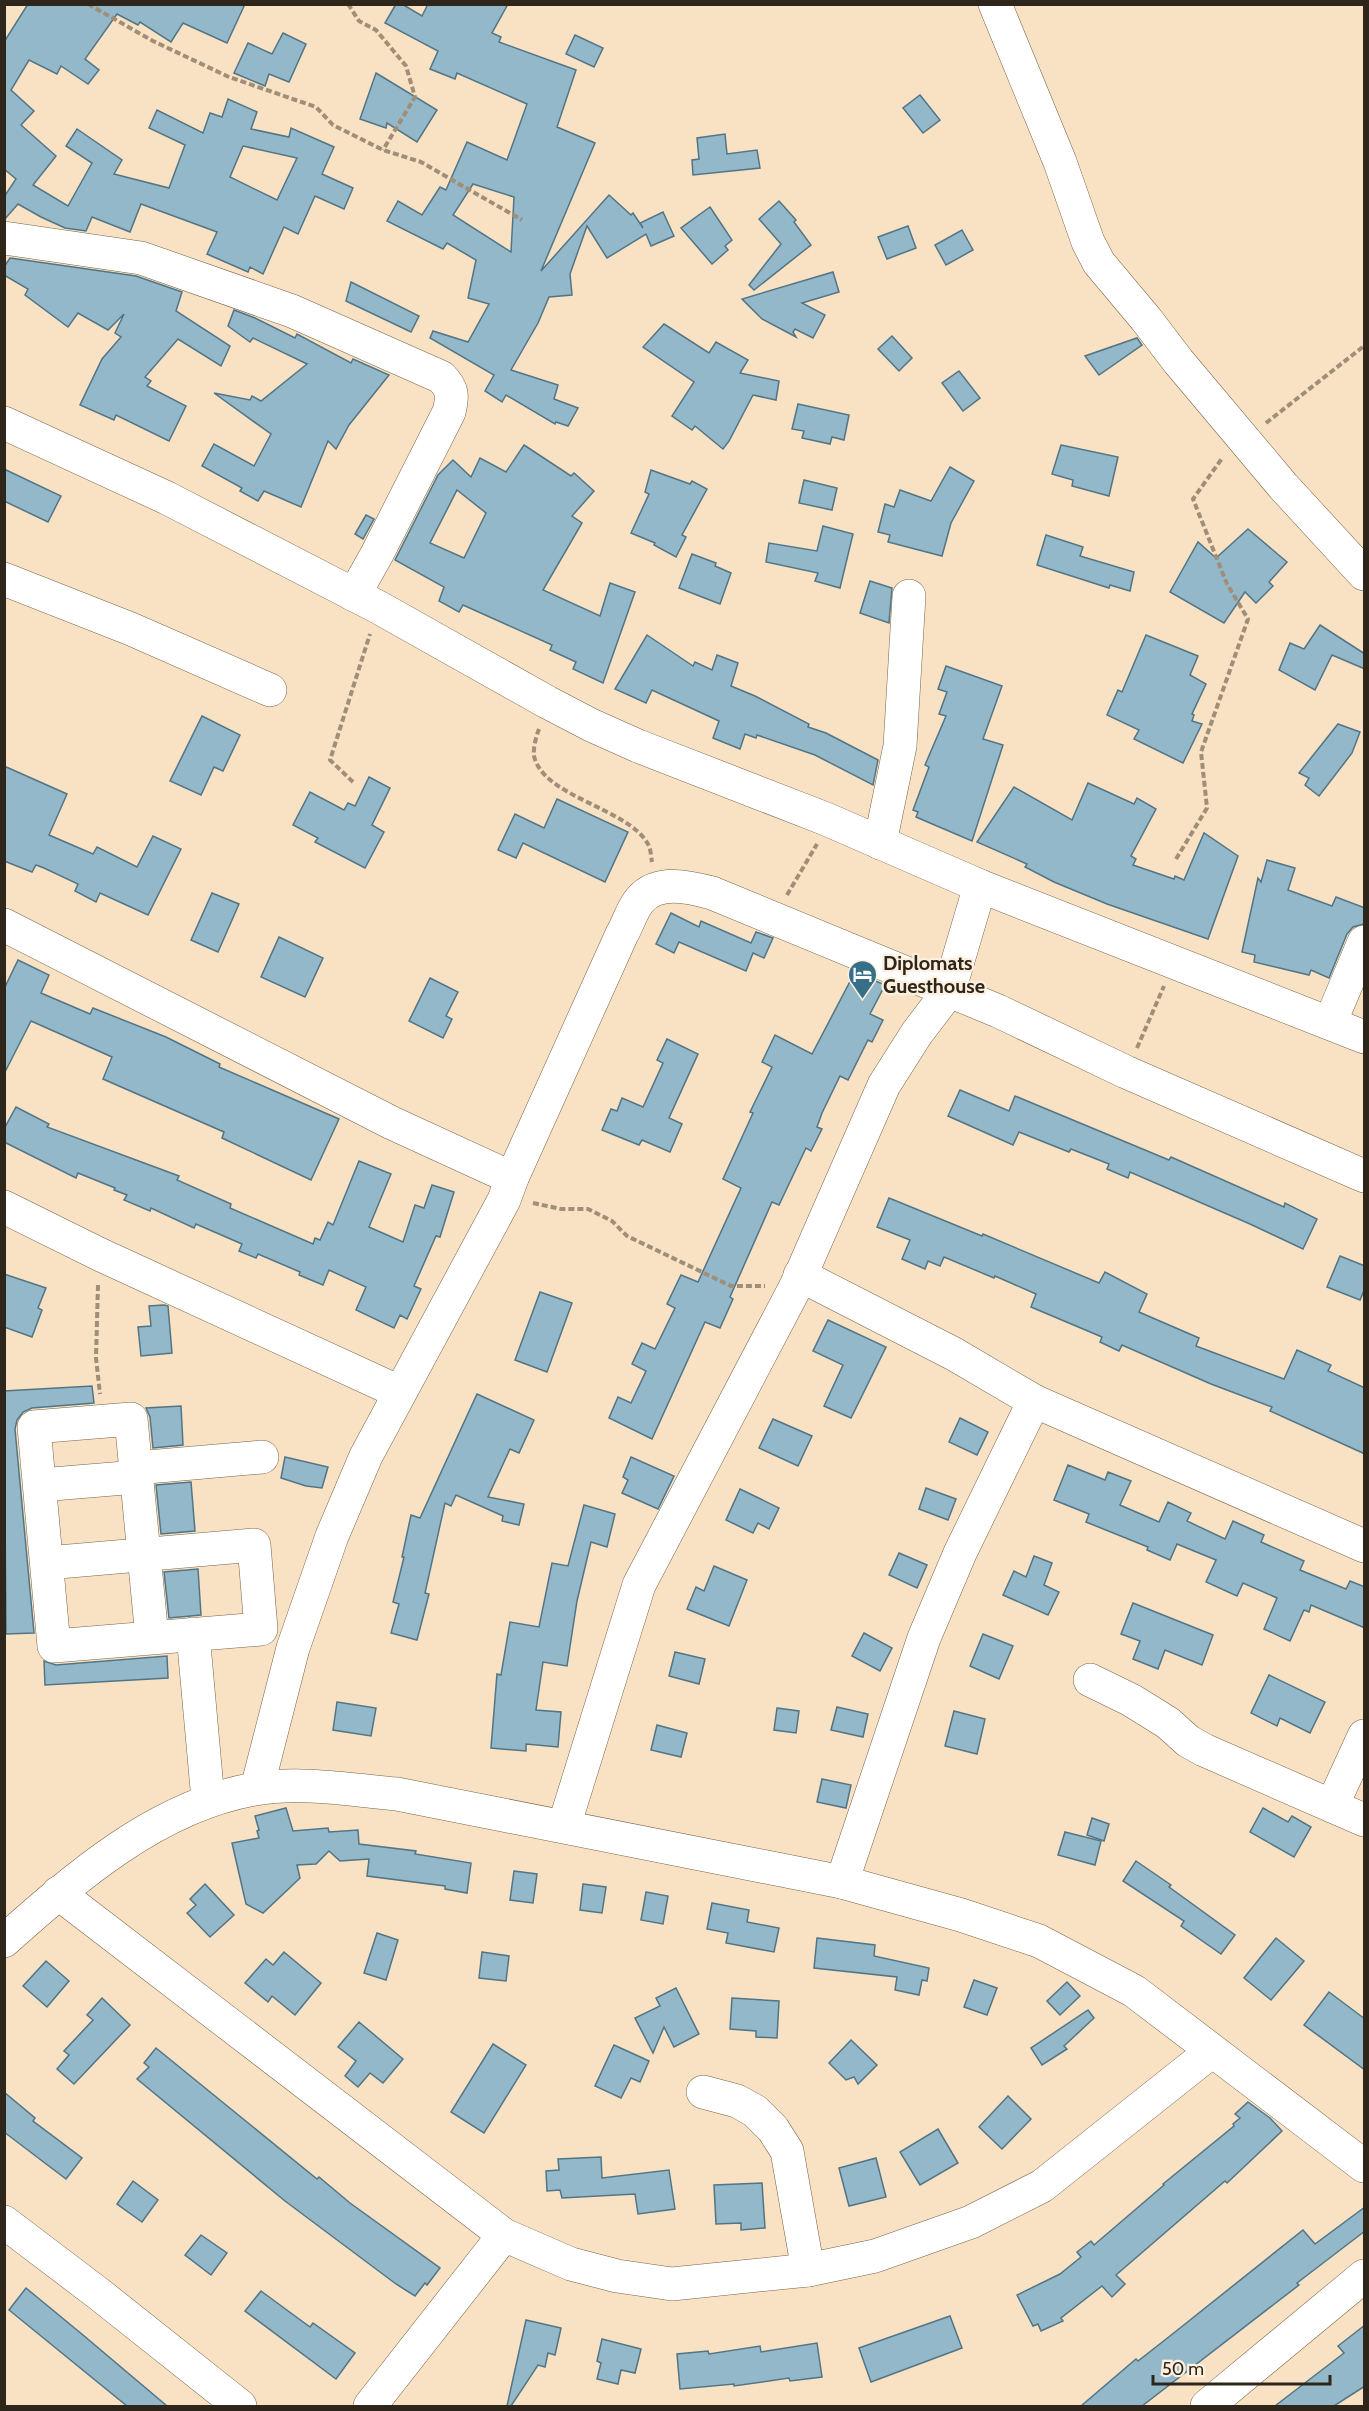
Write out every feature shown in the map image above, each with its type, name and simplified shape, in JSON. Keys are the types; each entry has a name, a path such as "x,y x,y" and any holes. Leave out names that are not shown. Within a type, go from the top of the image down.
{"street":[{"path":"995,4 1060,162 1088,242 1099,263 1244,440 1365,574"},
{"path":"4,238 123,254 152,262 292,311 441,377 450,386 453,395 449,412 388,534 366,601"},
{"path":"4,423 167,498 366,601 547,702 638,746 826,819 980,886 1365,1038"},
{"path":"4,579 131,629 270,690"},
{"path":"880,843 900,746 909,596"},
{"path":"257,1788 293,1648 332,1536 366,1456 508,1189 622,934 641,899 659,888 684,885 712,892 998,1011 1126,1072 1365,1176"},
{"path":"564,1826 639,1585 798,1281 884,1085 917,1033 949,991 980,886"},
{"path":"4,925 392,1123 508,1189"},
{"path":"1330,1023 1365,942"},
{"path":"4,1207 101,1255 399,1392"},
{"path":"798,1281 954,1354 1034,1401 1365,1546"},
{"path":"842,1882 924,1638 960,1553 1034,1401"},
{"path":"47,1563 144,1554 254,1545 261,1629 193,1634 152,1638 54,1646 34,1427 131,1419 136,1472 144,1554 152,1638"},
{"path":"40,1485 262,1457"},
{"path":"193,1634 208,1800"},
{"path":"1090,1680 1131,1700 1168,1723 1188,1741 1204,1750 1365,1820"},
{"path":"1332,1806 1365,1736"},
{"path":"4,1941 58,1893 144,1832 208,1800 257,1788 324,1786 397,1794 842,1882 961,1915 1039,1941 1134,1991 1365,2166"},
{"path":"58,1893 504,2235 571,2264 617,2276 672,2284 808,2270 875,2256 971,2222 1042,2186 1212,2051"},
{"path":"703,2092 736,2101 755,2111 773,2129 787,2151 808,2270"},
{"path":"4,2222 240,2406"},
{"path":"370,2406 504,2235"},
{"path":"1207,2406 1365,2276"}],"path":[{"path":"88,4 153,40 229,77 316,107 333,125 383,150 422,162 522,220"},
{"path":"348,4 358,21 376,30 406,66 415,97 383,150"},
{"path":"1176,859 1207,808 1201,752 1248,619 1227,584 1193,499 1223,456 1336,366 1365,346"},
{"path":"353,782 330,760 366,601"},
{"path":"547,702 536,738 534,754 540,771 558,785 631,827 648,844 659,888"},
{"path":"773,919 823,836 826,819"},
{"path":"1126,1072 1174,963"},
{"path":"508,1189 561,1209 588,1209 612,1221 627,1236 731,1286 798,1281"},
{"path":"101,1255 96,1359 102,1422"}],"building":[{"path":"28,4 245,4 227,43 183,23 171,42 140,22 138,25 117,14 85,59 99,70 88,84 61,66 57,74 29,60 11,90 34,111 21,125 56,156 33,185 68,206 92,163 66,146 77,129 122,160 114,174 169,188 185,145 149,128 157,110 203,133 210,113 222,117 228,99 257,112 251,129 289,137 291,128 334,147 322,174 353,188 344,209 315,196 298,234 284,227 263,274 250,267 248,272 207,254 217,232 141,204 130,232 92,217 86,231 65,228 18,204 4,220 4,197 16,179 4,169 4,42","holes":["243,146 297,158 277,200 230,177"]},
{"path":"396,4 402,4 422,16 428,4 508,4 492,33 501,37 499,42 576,70 557,127 595,143 541,271 609,195 631,215 633,213 643,228 640,223 663,212 674,236 651,246 646,234 607,258 587,226 570,274 572,295 549,297 538,323 511,370 558,385 554,399 578,408 568,426 556,422 555,424 506,395 502,402 485,391 494,375 430,338 433,331 468,342 489,304 468,298 476,260 447,243 443,249 387,221 398,201 422,215 440,187 446,190 467,142 507,160 527,104 457,73 455,79 430,69 438,51 385,23","holes":["473,184 514,197 511,252 453,215"]},
{"path":"283,33 306,44 289,82 269,74 265,86 234,73 248,43 272,54"},
{"path":"575,35 603,48 594,67 566,54"},
{"path":"376,73 437,110 417,142 387,123 386,128 360,119"},
{"path":"920,95 940,120 923,133 903,108"},
{"path":"725,134 727,154 757,150 760,168 693,175 692,160 699,159 697,138"},
{"path":"779,201 796,220 794,222 811,245 754,290 749,285 781,244 759,219"},
{"path":"710,207 732,240 725,246 728,250 712,264 681,228"},
{"path":"908,226 916,248 887,259 878,237"},
{"path":"962,230 973,250 946,265 935,245"},
{"path":"10,258 136,276 182,292 176,311 230,346 221,366 178,339 145,377 151,381 147,386 186,406 169,441 116,415 114,420 80,405 102,359 121,337 115,333 124,314 108,330 78,313 68,327 25,295 28,289 4,275 4,267"},
{"path":"833,272 839,292 802,303 825,315 813,338 795,329 793,332 796,337 762,319 742,299"},
{"path":"351,282 419,316 411,332 346,301"},
{"path":"234,310 295,338 297,334 351,363 353,359 389,375 349,425 336,449 328,441 301,507 264,491 258,501 240,491 242,488 202,466 214,444 254,466 271,434 214,393 250,400 252,396 261,401 307,364 253,338 250,342 228,326"},
{"path":"664,324 709,353 716,342 748,360 740,373 779,381 776,400 753,395 723,449 695,426 692,430 672,416 694,382 643,347"},
{"path":"892,336 912,358 899,371 878,349"},
{"path":"1137,338 1142,345 1099,375 1085,356"},
{"path":"959,371 980,398 963,411 942,383"},
{"path":"798,404 849,415 844,440 832,437 830,444 802,438 804,431 792,429"},
{"path":"524,445 571,476 574,473 594,491 572,516 582,523 543,590 600,616 610,583 635,592 603,683 573,669 576,662 550,650 552,645 463,605 459,612 439,601 444,587 395,560 438,475 453,460 471,477 480,458 506,472","holes":["457,490 486,513 464,558 430,543"]},
{"path":"1061,445 1118,457 1109,496 1072,486 1073,480 1052,474"},
{"path":"950,467 974,481 951,523 942,556 888,542 890,535 878,532 885,504 894,507 900,490 931,501"},
{"path":"4,469 61,496 48,522 4,501"},
{"path":"651,470 690,484 692,481 707,489 682,535 686,537 676,557 654,545 655,543 631,533 649,494 645,492"},
{"path":"804,480 837,488 832,510 799,503"},
{"path":"366,515 374,519 363,539 355,534"},
{"path":"823,526 853,534 840,588 815,581 818,573 766,562 769,543 817,551"},
{"path":"1248,529 1287,562 1269,582 1273,586 1256,603 1245,592 1224,623 1170,592 1198,542 1216,558"},
{"path":"1046,535 1083,547 1080,556 1134,572 1130,591 1110,585 1109,588 1037,565"},
{"path":"692,554 716,563 715,566 731,573 720,604 679,588"},
{"path":"870,581 892,588 889,623 860,613"},
{"path":"1320,625 1365,654 1365,669 1332,655 1315,690 1279,670 1290,643 1304,649"},
{"path":"647,635 693,666 695,662 712,670 717,655 738,663 731,686 809,724 808,727 826,733 878,760 873,785 815,755 757,735 756,738 745,734 740,749 713,738 719,721 652,690 646,703 615,689"},
{"path":"1146,635 1198,656 1190,675 1206,684 1192,714 1194,715 1192,721 1202,724 1183,763 1134,739 1139,730 1107,715 1118,690 1122,692"},
{"path":"946,666 1002,686 983,739 1003,745 972,841 916,817 918,812 913,810 929,767 925,765 946,716 939,714 947,692 938,689"},
{"path":"202,716 240,735 223,771 214,767 201,795 170,781"},
{"path":"1338,724 1360,732 1352,753 1319,796 1305,785 1309,778 1299,773"},
{"path":"4,766 67,794 49,835 93,854 97,847 137,867 153,836 181,849 148,915 100,893 96,902 75,891 78,884 36,865 32,872 4,861"},
{"path":"369,777 390,788 372,825 384,832 365,868 315,842 318,838 293,825 310,792 344,810 348,803 355,806"},
{"path":"1088,783 1134,804 1137,798 1156,809 1131,856 1136,859 1133,865 1174,879 1175,876 1184,880 1204,833 1238,856 1208,939 1107,904 1054,882 1025,867 1027,864 977,842 1014,787 1072,820"},
{"path":"557,799 628,832 605,882 523,843 516,858 498,850 515,814 544,828"},
{"path":"1267,860 1295,868 1288,890 1332,906 1336,897 1365,908 1364,924 1353,927 1347,934 1329,978 1311,970 1309,975 1254,962 1255,955 1242,952 1258,878 1261,882"},
{"path":"212,893 239,904 218,952 191,940"},
{"path":"671,913 699,927 701,921 751,943 756,932 773,938 764,958 753,953 746,971 679,942 674,953 656,944"},
{"path":"279,937 323,958 305,997 261,977"},
{"path":"18,960 49,975 41,993 90,1014 93,1008 166,1037 220,1064 219,1067 339,1119 311,1180 222,1138 224,1132 103,1079 112,1057 31,1021 4,1074 4,989"},
{"path":"855,972 885,985 870,1014 883,1020 872,1042 868,1040 848,1080 840,1076 822,1113 817,1127 822,1129 811,1151 806,1148 779,1205 772,1202 730,1297 733,1299 720,1328 705,1322 652,1439 609,1418 618,1397 631,1403 646,1371 632,1364 642,1343 655,1349 675,1308 667,1304 681,1275 698,1282 741,1188 723,1179 753,1113 750,1112 772,1067 762,1062 775,1035 812,1054"},
{"path":"430,978 458,992 446,1016 452,1019 443,1038 409,1021"},
{"path":"667,1039 698,1054 669,1118 682,1124 670,1152 642,1140 639,1145 602,1130 611,1109 617,1111 622,1098 643,1107 663,1063 657,1060"},
{"path":"960,1090 1009,1111 1015,1096 1169,1160 1171,1157 1284,1207 1285,1203 1317,1219 1303,1249 1130,1172 1128,1178 1107,1169 1109,1164 1071,1149 1069,1152 1019,1132 1013,1145 948,1116"},
{"path":"16,1107 49,1124 47,1127 179,1176 177,1180 231,1204 230,1208 313,1244 315,1238 320,1240 328,1222 333,1225 359,1161 391,1174 369,1227 403,1242 415,1205 424,1208 432,1185 454,1192 440,1237 436,1236 414,1286 421,1289 407,1319 400,1315 394,1328 356,1310 366,1287 329,1270 323,1285 299,1275 300,1272 258,1254 256,1258 239,1251 242,1244 196,1224 194,1228 151,1208 150,1211 124,1200 127,1195 114,1190 115,1188 78,1173 76,1178 4,1142 4,1129"},
{"path":"889,1198 982,1236 983,1234 1099,1283 1105,1272 1147,1294 1139,1312 1199,1338 1196,1346 1284,1379 1297,1350 1331,1365 1328,1371 1365,1388 1365,1454 1270,1411 1272,1407 1211,1384 1122,1345 1119,1351 1100,1342 1102,1337 1031,1307 1036,1294 995,1276 994,1278 944,1257 940,1266 928,1261 925,1269 902,1259 910,1240 877,1227"},
{"path":"1340,1256 1365,1266 1365,1288 1360,1300 1327,1287"},
{"path":"4,1274 46,1288 38,1308 42,1310 32,1337 4,1327"},
{"path":"540,1292 572,1303 547,1372 515,1360"},
{"path":"149,1306 168,1306 172,1353 141,1356 138,1327 151,1326"},
{"path":"828,1320 886,1347 851,1418 824,1406 843,1365 813,1351"},
{"path":"92,1386 94,1403 32,1408 23,1412 17,1420 15,1429 34,1633 6,1634 4,1391"},
{"path":"477,1394 534,1420 519,1453 510,1449 488,1497 524,1504 519,1525 502,1521 503,1516 456,1495 451,1506 445,1503 425,1593 429,1594 417,1640 391,1633 399,1604 393,1602 411,1515 420,1518"},
{"path":"181,1406 183,1445 153,1448 150,1417 146,1408"},
{"path":"960,1418 988,1432 977,1455 949,1442"},
{"path":"773,1419 812,1436 798,1466 759,1448"},
{"path":"285,1457 328,1467 322,1488 306,1486 281,1478"},
{"path":"631,1457 674,1476 658,1509 622,1493 628,1480 623,1477"},
{"path":"1068,1465 1105,1480 1108,1472 1131,1481 1120,1505 1159,1522 1168,1502 1191,1513 1187,1521 1225,1539 1233,1521 1264,1535 1261,1542 1304,1561 1300,1570 1346,1589 1350,1581 1365,1587 1365,1628 1311,1605 1309,1612 1304,1610 1290,1641 1264,1629 1277,1598 1243,1583 1237,1596 1206,1582 1216,1560 1177,1544 1170,1560 1147,1550 1148,1547 1086,1522 1089,1514 1054,1500"},
{"path":"191,1482 195,1531 161,1534 156,1485"},
{"path":"926,1488 956,1499 948,1520 919,1509"},
{"path":"740,1489 779,1508 769,1529 758,1523 753,1533 726,1520"},
{"path":"584,1505 615,1514 607,1547 591,1542 577,1601 567,1666 543,1662 536,1710 561,1712 558,1747 526,1744 526,1751 491,1748 497,1674 501,1675 510,1622 539,1627 552,1563 568,1566"},
{"path":"899,1553 927,1565 917,1588 889,1575"},
{"path":"1034,1556 1052,1563 1044,1585 1059,1592 1048,1615 1003,1595 1014,1571 1026,1577"},
{"path":"714,1566 747,1580 729,1626 687,1609 696,1587 704,1591"},
{"path":"198,1569 201,1615 169,1618 164,1572"},
{"path":"1133,1603 1213,1635 1202,1665 1165,1650 1158,1669 1133,1659 1140,1641 1121,1634"},
{"path":"864,1633 892,1648 880,1671 852,1656"},
{"path":"983,1634 1013,1646 999,1679 970,1666"},
{"path":"675,1652 705,1659 699,1684 669,1676"},
{"path":"167,1656 168,1678 45,1685 44,1661 56,1665"},
{"path":"1269,1675 1325,1702 1310,1733 1280,1718 1277,1726 1251,1713"},
{"path":"337,1702 376,1708 371,1736 333,1730"},
{"path":"837,1707 868,1714 863,1737 831,1730"},
{"path":"777,1708 799,1711 796,1733 774,1730"},
{"path":"954,1711 985,1719 977,1754 945,1746"},
{"path":"657,1725 687,1733 681,1757 651,1750"},
{"path":"822,1779 851,1785 846,1808 817,1802"},
{"path":"286,1808 293,1831 328,1828 329,1832 358,1830 359,1844 416,1851 415,1854 471,1863 467,1893 445,1889 445,1886 367,1876 369,1859 340,1861 329,1851 316,1864 297,1865 300,1878 263,1913 246,1904 232,1843 259,1838 255,1816"},
{"path":"1263,1808 1288,1822 1292,1816 1311,1827 1294,1857 1250,1832"},
{"path":"1092,1818 1109,1824 1104,1841 1087,1835"},
{"path":"1065,1832 1101,1841 1095,1865 1058,1855"},
{"path":"1136,1861 1235,1935 1221,1954 1181,1926 1184,1921 1123,1881"},
{"path":"514,1871 537,1874 533,1903 510,1900"},
{"path":"205,1884 234,1915 210,1937 187,1913 196,1905 190,1899"},
{"path":"583,1884 606,1887 602,1913 580,1910"},
{"path":"646,1892 668,1896 663,1924 641,1920"},
{"path":"712,1903 749,1910 747,1922 779,1928 774,1952 726,1943 728,1933 707,1929"},
{"path":"377,1933 398,1940 386,1980 364,1973"},
{"path":"817,1938 875,1945 874,1956 929,1968 927,1981 922,1980 919,1995 895,1990 897,1977 814,1968"},
{"path":"1276,1938 1304,1961 1271,2000 1244,1978"},
{"path":"284,1952 321,1983 295,2015 272,1996 268,2002 245,1983 266,1959 273,1965"},
{"path":"482,1952 509,1956 506,1981 479,1978"},
{"path":"46,1961 69,1981 47,2007 23,1986"},
{"path":"974,1980 997,1988 987,2015 964,2007"},
{"path":"1067,1982 1080,1996 1060,2015 1047,2001"},
{"path":"676,1988 699,2034 674,2047 664,2027 653,2053 635,2018 660,2006 656,1998"},
{"path":"1329,1992 1365,2019 1365,2070 1304,2025"},
{"path":"102,1998 130,2025 74,2084 57,2069 69,2055 64,2051 93,2020 87,2015"},
{"path":"732,1998 779,2001 777,2038 756,2037 756,2031 730,2029"},
{"path":"1088,2010 1094,2018 1064,2046 1067,2049 1042,2065 1031,2048"},
{"path":"359,2022 403,2059 383,2083 370,2073 358,2087 345,2076 356,2061 338,2047"},
{"path":"851,2040 877,2065 858,2084 854,2077 846,2080 829,2063"},
{"path":"493,2044 526,2065 484,2133 451,2112"},
{"path":"614,2045 649,2061 640,2082 631,2078 621,2098 595,2086"},
{"path":"156,2048 317,2179 319,2177 350,2203 440,2268 427,2285 425,2283 415,2296 396,2284 285,2201 137,2079 149,2067 144,2063"},
{"path":"4,2092 35,2118 33,2121 82,2158 66,2179 4,2132"},
{"path":"1008,2096 1031,2119 1002,2149 979,2127"},
{"path":"1248,2102 1270,2118 1282,2131 1227,2183 1225,2181 1116,2275 1125,2284 1112,2297 1102,2286 1061,2318 1063,2321 1041,2331 1038,2324 1033,2326 1017,2295 1060,2274 1081,2257 1077,2252 1091,2241 1094,2245 1234,2126 1233,2124 1240,2118 1235,2114"},
{"path":"938,2129 958,2163 920,2185 900,2152"},
{"path":"601,2157 602,2178 669,2170 675,2209 638,2214 635,2194 562,2198 560,2190 547,2191 546,2171 559,2170 558,2159"},
{"path":"876,2158 886,2197 849,2206 839,2168"},
{"path":"133,2181 158,2200 142,2222 117,2204"},
{"path":"762,2183 765,2228 741,2230 741,2223 716,2224 714,2185"},
{"path":"1365,2207 1365,2231 1142,2406 1081,2406 1136,2359 1138,2361 1303,2230 1315,2244"},
{"path":"201,2235 227,2253 211,2275 185,2255"},
{"path":"26,2288 167,2406 127,2406 9,2310"},
{"path":"261,2291 310,2327 313,2323 355,2353 336,2379 245,2311"},
{"path":"950,2316 962,2348 871,2382 859,2348"},
{"path":"526,2320 561,2328 555,2355 548,2353 545,2367 538,2365 511,2406 507,2406"},
{"path":"1365,2325 1365,2386 1334,2406 1275,2406 1344,2353 1338,2346"},
{"path":"602,2339 641,2349 635,2373 621,2370 618,2384 597,2379 601,2363 597,2361"},
{"path":"817,2343 822,2377 680,2389 677,2354 708,2351 709,2354 760,2346 761,2352"}],"place":[{"name":"Diplomats Guesthouse","path":"862,1000"}]}
